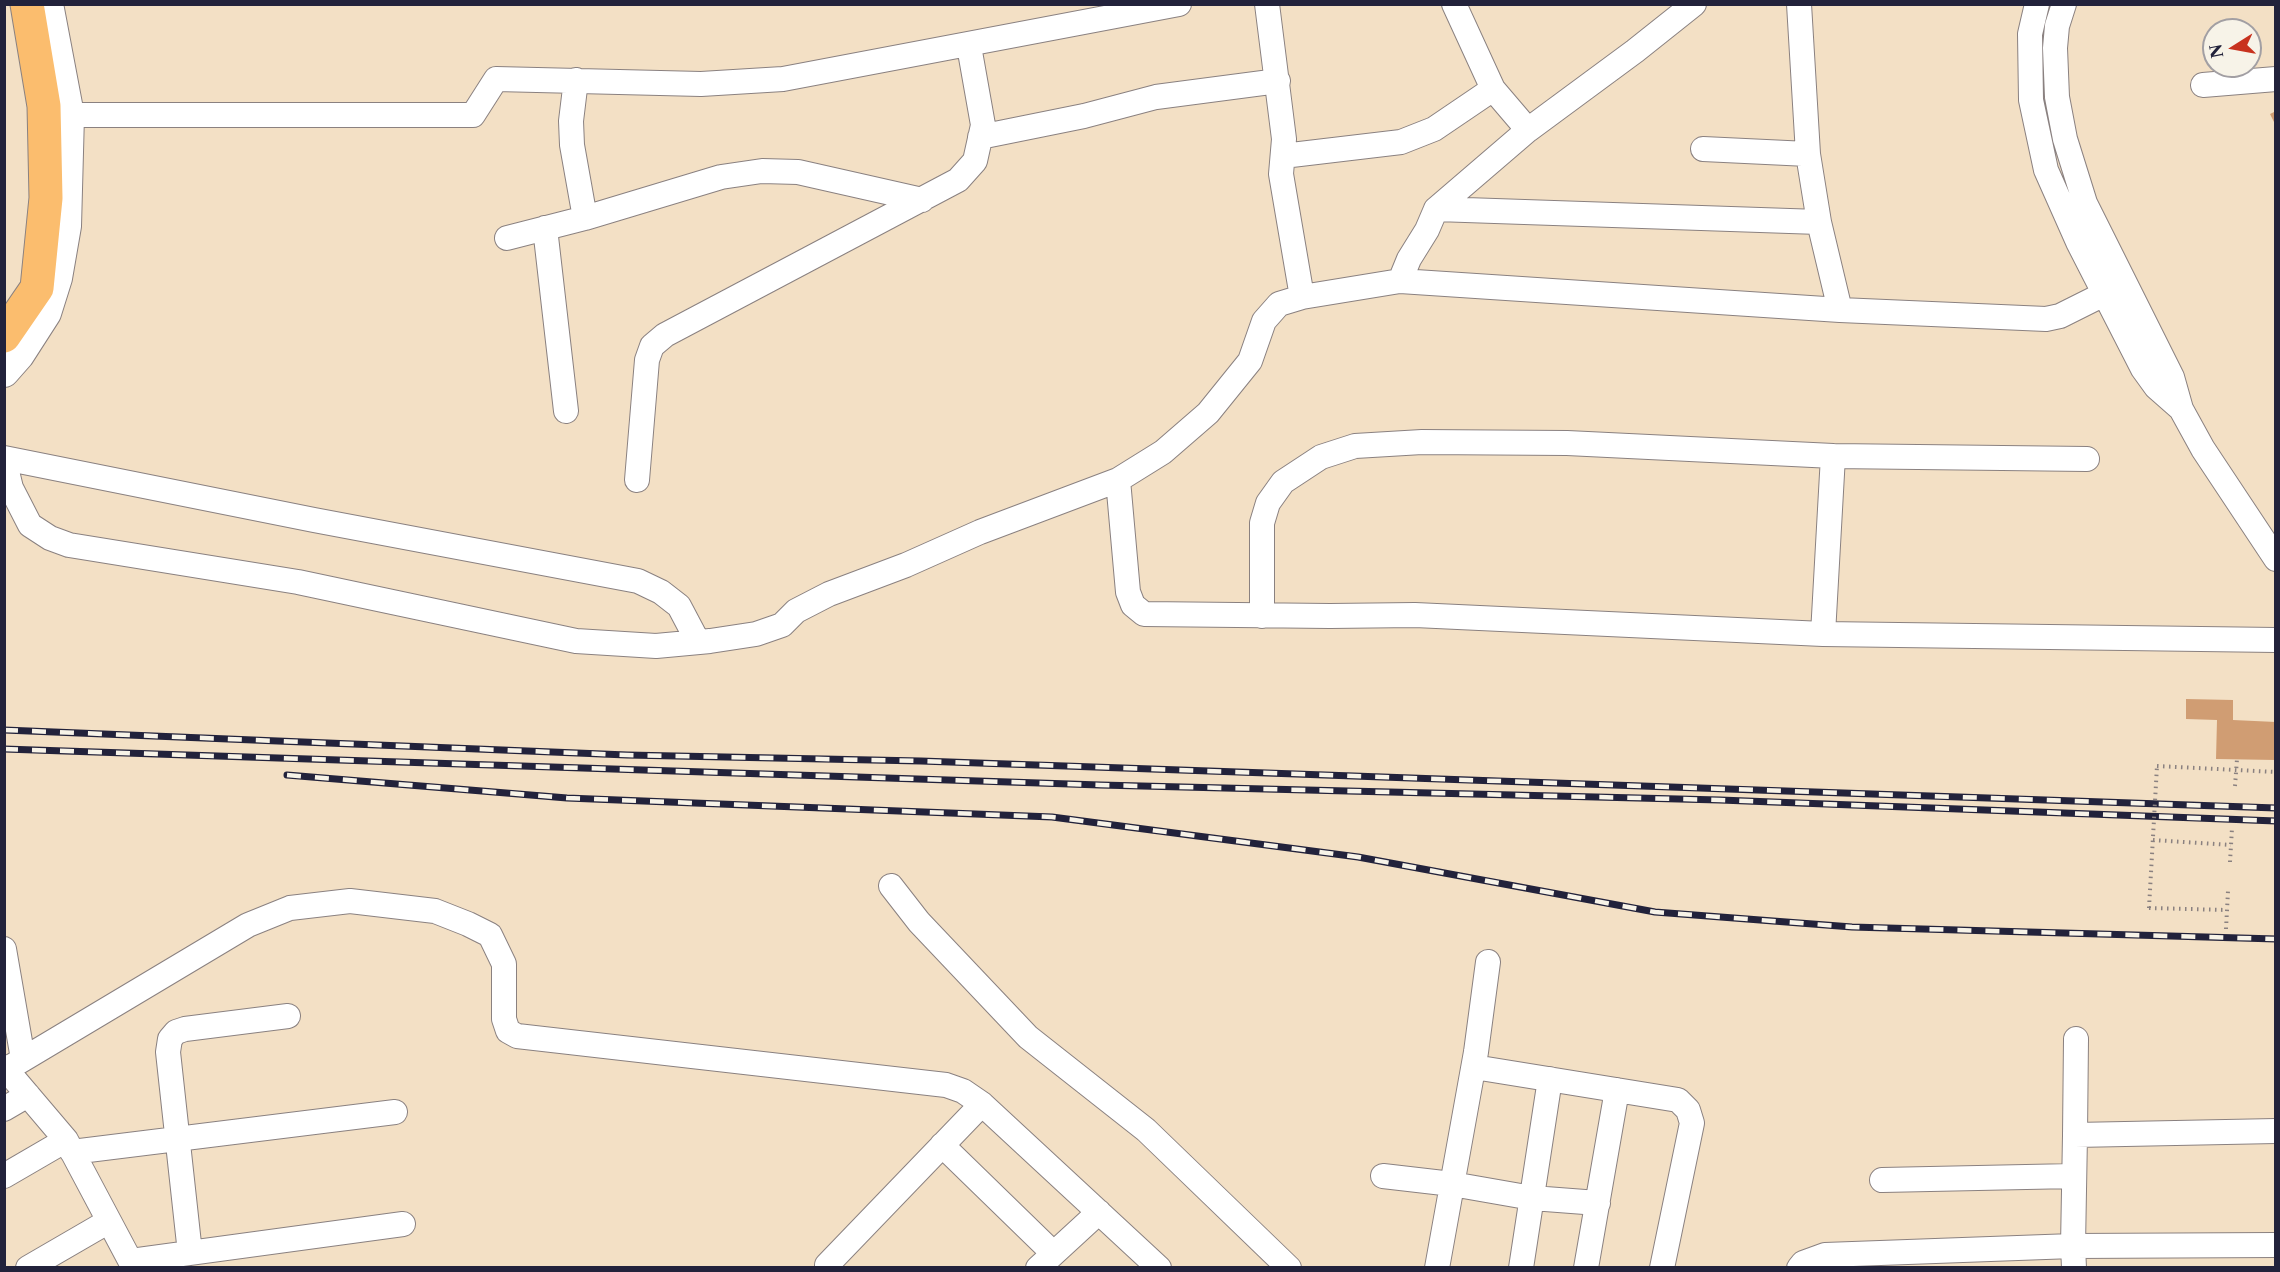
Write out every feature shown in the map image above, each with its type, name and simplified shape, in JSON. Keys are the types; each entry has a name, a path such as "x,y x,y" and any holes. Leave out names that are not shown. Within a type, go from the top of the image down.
{"main road":[{"path":"4,336 37,288 46,198 44,106 27,4"}],"street":[{"path":"4,372 19,355 46,314 57,278 66,226 69,116 48,4"},
{"path":"69,116 473,115 496,79 701,84 783,80 1179,4"},
{"path":"1267,4 1284,140 1281,174 1302,297"},
{"path":"1454,4 1493,89 1528,130"},
{"path":"1400,281 1436,209 1528,130 1694,4"},
{"path":"1799,4 1808,154 1819,222 1840,310"},
{"path":"2037,4 2030,34 2031,100 2046,170 2078,242 2143,369 2156,387 2181,409"},
{"path":"2064,4 2057,26 2055,48 2057,97 2065,139 2085,203 2172,377 2181,409 2202,449 2276,559"},
{"path":"637,480 647,360 652,346 665,335 958,180 975,161 983,125 969,46"},
{"path":"576,80 571,121 572,145 585,218"},
{"path":"2203,85 2276,80"},
{"path":"980,137 1075,118 1156,97 1278,81"},
{"path":"1283,156 1401,142 1434,129 1493,89"},
{"path":"1703,149 1808,154"},
{"path":"507,238 585,218 721,177 762,171 798,172 922,200"},
{"path":"1436,209 1819,222"},
{"path":"545,228 566,411"},
{"path":"698,642 679,606 661,592 638,581 314,520 4,458 11,488 30,525 69,545 298,582 576,641 656,646 698,642 756,634 789,618 829,594 906,565 981,532 1118,480 1163,452 1208,413 1250,361 1264,321 1279,304 1302,297 1400,281 1840,310 2046,319 2060,316 2104,294"},
{"path":"1262,616 1262,523 1268,503 1283,482 1321,457 1355,446 1422,442 1567,443 1833,456 2087,459"},
{"path":"1823,634 1833,456"},
{"path":"1118,480 1128,591 1133,605 1144,614 1415,615 1823,634 2276,640"},
{"path":"891,886 920,922 1028,1037 1146,1130 1289,1268"},
{"path":"11,1065 248,925 290,908 350,901 435,911 490,935 504,964 504,1019 508,1031 517,1036 946,1085 963,1091 982,1104 1159,1268"},
{"path":"4,948 11,1065 28,1095 69,1146 133,1264 190,1253 402,1224"},
{"path":"1437,1268 1474,1067 1488,962"},
{"path":"190,1253 168,1052 170,1039 176,1032 185,1029 288,1016"},
{"path":"2074,1257 2076,1039"},
{"path":"1474,1067 1678,1100 1688,1110 1692,1123 1662,1268"},
{"path":"1521,1268 1550,1079"},
{"path":"1586,1268 1617,1090"},
{"path":"4,1109 28,1095"},
{"path":"827,1268 827,1264 982,1104"},
{"path":"4,1176 69,1146 178,1139 395,1112"},
{"path":"2075,1135 2276,1131"},
{"path":"942,1145 1046,1260 1099,1212"},
{"path":"1383,1176 1532,1197 1598,1203"},
{"path":"1882,1180 2074,1176"},
{"path":"28,1268 110,1221"},
{"path":"1799,1268 1803,1263 1825,1255 1880,1260 2074,1257 2276,1245"}],"path":[{"path":"2235,786 2237,759"},
{"path":"2227,910 2149,908 2157,766 2276,772"},
{"path":"2230,862 2232,828"},
{"path":"2153,840 2231,844"},
{"path":"2226,929 2228,891"}],"building":[{"path":"2276,111 2276,126 2270,114"},
{"path":"2186,699 2233,700 2233,720 2276,722 2276,760 2216,759 2217,720 2186,719"}],"railway":[{"path":"4,730 627,755 921,761 2276,808"},
{"path":"4,749 1100,785 1720,800 2276,821"},
{"path":"287,775 567,798 1052,817 1358,857 1655,912 1852,927 2276,939"}]}
